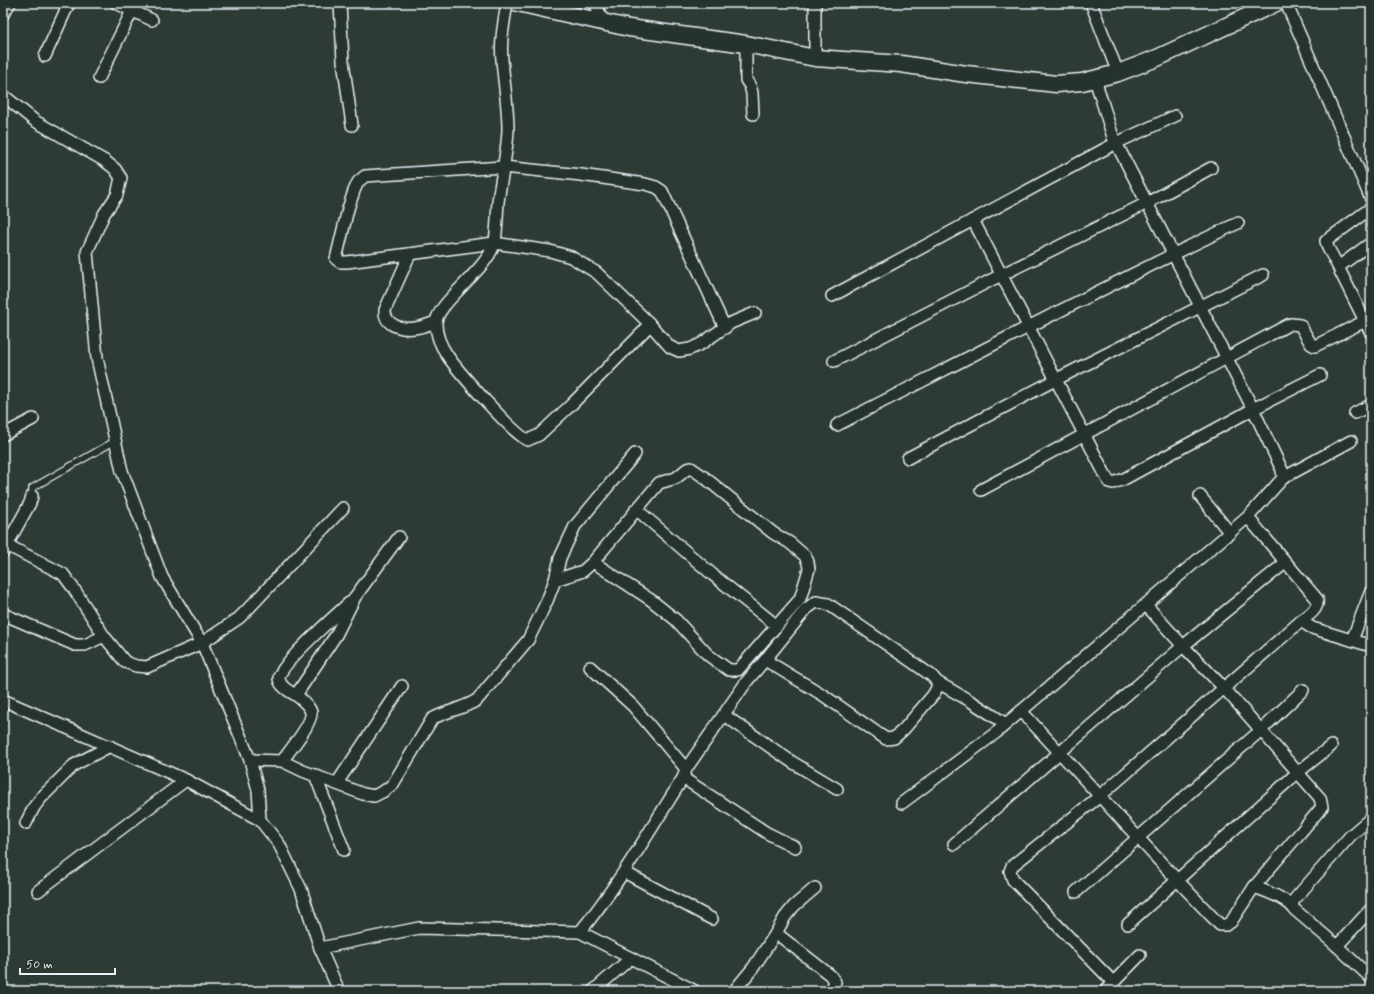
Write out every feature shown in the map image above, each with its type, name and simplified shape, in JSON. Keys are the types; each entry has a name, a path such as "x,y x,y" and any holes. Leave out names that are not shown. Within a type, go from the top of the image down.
{"street":[{"path":"3,14 10,3"},
{"path":"45,56 69,3"},
{"path":"116,3 152,20"},
{"path":"340,3 343,61 352,125"},
{"path":"507,3 502,28 502,59 508,130 494,243 484,263 438,313 435,322 442,345 447,355 459,371 512,427 528,440 539,435 572,404 645,330 649,323"},
{"path":"518,3 629,28 746,44 815,58 901,64 966,74 1056,84 1082,82 1118,73 1157,58 1276,3"},
{"path":"595,3 604,23"},
{"path":"815,3 815,58"},
{"path":"1091,3 1118,73"},
{"path":"1286,3 1371,200"},
{"path":"100,78 132,11"},
{"path":"746,44 746,80 752,93 753,114"},
{"path":"1095,79 1116,143 1253,409 1282,470 1283,478"},
{"path":"3,95 35,121 105,161 115,169 121,178 117,195 104,214 87,252 97,358 122,471 162,576 202,643 250,760 258,790 260,820"},
{"path":"832,296 1116,143 1175,116"},
{"path":"725,328 662,191 650,186 581,175 503,167 365,176 358,182 348,209 336,259 340,262 494,243 550,251 572,257 597,273 649,323 670,347 679,350 690,349 701,344 741,318 755,313"},
{"path":"834,361 1001,275 1147,203 1211,168"},
{"path":"1371,208 1326,242 1371,333"},
{"path":"973,220 1083,434 1105,476 1111,484 1120,481 1174,453 1253,409 1320,375"},
{"path":"837,425 1028,327 1238,223"},
{"path":"1339,268 1341,264 1371,243"},
{"path":"410,254 385,310 385,316 387,321 392,325 403,328 420,327 435,322"},
{"path":"908,458 1055,380 1263,275"},
{"path":"981,490 1226,357 1292,324 1300,325 1311,344 1315,346 1365,322"},
{"path":"1355,413 1371,406"},
{"path":"3,435 33,419"},
{"path":"902,803 997,732 1146,605 1249,516 1283,478 1351,441"},
{"path":"250,760 282,761 363,794 374,796 384,791 392,784 432,719 440,714 467,706 477,700 528,640 547,601 555,580 560,558 576,526 635,454"},
{"path":"555,580 583,571 593,562 636,508 659,483 676,478 687,469 691,468 773,533 790,543 805,556 809,569 800,599 738,670 729,670 708,655 676,620 651,600 593,562"},
{"path":"32,496 30,503 4,546 63,574 104,636 125,662 136,666 147,667 202,643 226,627 249,608 343,508"},
{"path":"1200,496 1230,533"},
{"path":"636,508 713,575 777,626"},
{"path":"1113,982 1013,880 1010,871 1012,866 1100,796 1316,608 1317,600 1250,520 1249,516"},
{"path":"282,761 304,730 311,712 296,695 288,691 281,683 279,678 282,670 301,649 355,597 399,538"},
{"path":"954,844 1183,646 1285,563"},
{"path":"1352,640 1371,591"},
{"path":"296,695 336,635 355,597"},
{"path":"580,932 595,914 624,872 685,773 746,681 806,609 816,602 828,604 932,676 937,682 979,706 1006,724"},
{"path":"1021,711 1177,881 1220,924 1226,925 1231,922 1254,887 1322,807 1320,798 1224,688 1146,605"},
{"path":"3,614 75,645 85,645 104,636"},
{"path":"1302,621 1312,628 1371,646"},
{"path":"765,660 823,695 886,739 894,738 904,729 933,695 937,688 937,682"},
{"path":"590,667 633,706 685,773 767,833 795,847"},
{"path":"337,783 402,686"},
{"path":"1076,892 1260,731 1303,690"},
{"path":"3,700 186,780 260,820 279,844 301,889 320,948 340,991"},
{"path":"724,715 792,762 836,789"},
{"path":"26,823 34,807 41,798 74,765 110,746"},
{"path":"1128,924 1297,773 1331,746"},
{"path":"315,775 344,850"},
{"path":"38,891 186,780"},
{"path":"1292,905 1294,900 1351,835 1371,818"},
{"path":"624,872 712,920"},
{"path":"1254,887 1270,893 1292,905 1295,910 1371,978"},
{"path":"734,991 753,968 785,917 794,906 815,888"},
{"path":"1337,946 1371,909"},
{"path":"320,948 419,928 580,932 695,991"},
{"path":"776,933 830,975 835,982 831,991"},
{"path":"1105,991 1140,955"},
{"path":"593,991 631,958"}],"lane":[{"path":"32,496 32,488 115,441"}]}
